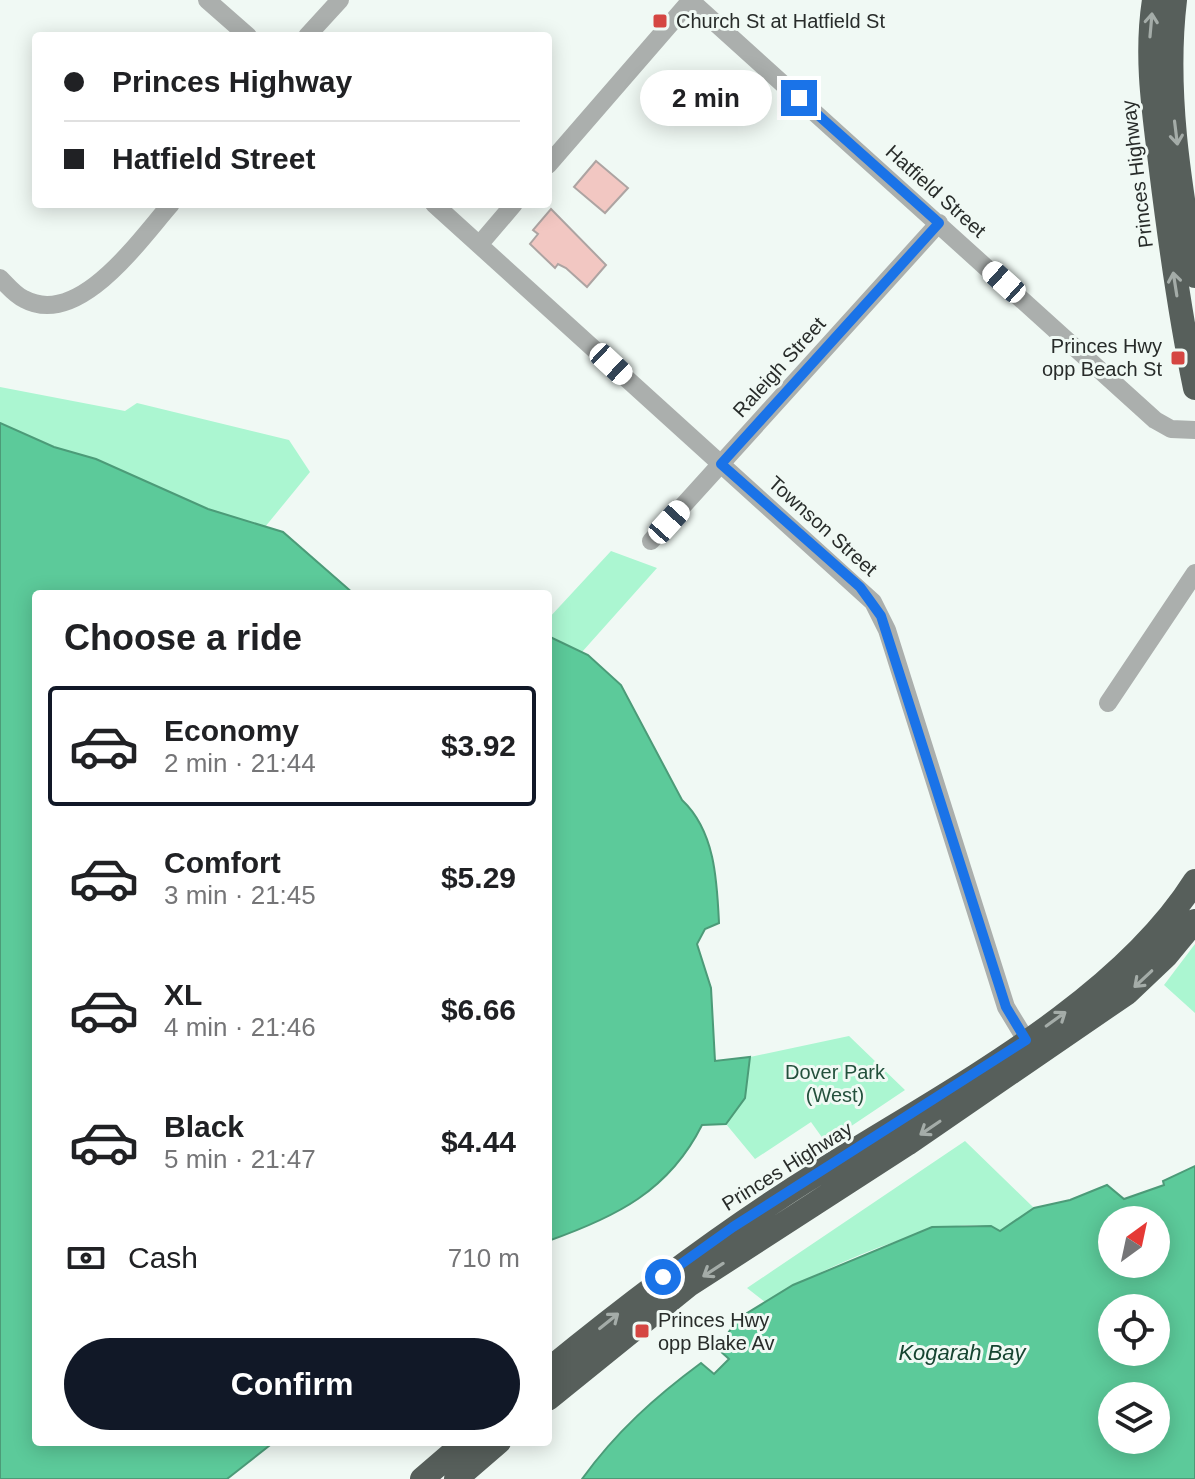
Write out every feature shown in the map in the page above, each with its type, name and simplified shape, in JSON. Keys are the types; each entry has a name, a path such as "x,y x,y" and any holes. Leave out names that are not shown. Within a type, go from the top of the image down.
{"highway":[{"name":"Princes Highway","path":"1154,0 1149,47 1153,107 1171,255 1195,388"},
{"path":"1175,0 1169,46 1171,94 1195,276"},
{"name":"Princes Highway","path":"552,1367 663,1277 726,1232 1026,1040 1134,958 1169,919 1195,881"},
{"path":"552,1396 689,1285 898,1150 1127,993 1166,956 1195,921"},
{"path":"422,1479 460,1446"},
{"path":"456,1479 494,1446"}],"street":[{"path":"207,0 243,32"},
{"path":"311,32 340,0"},
{"path":"552,160 691,0"},
{"name":"Hatfield Street","path":"691,0 1155,420 1171,429 1195,430"},
{"path":"0,278 24,300 54,305 84,294 104,279 167,208"},
{"name":"Townson Street","path":"438,208 860,587 881,616 1006,1007 1026,1040"},
{"path":"479,245 511,208"},
{"name":"Raleigh Street","path":"651,541 939,223"},
{"path":"1108,703 1195,573"}],"green space":[{"path":"0,387 125,411 137,403 289,440 310,472 265,527 208,509 96,459 54,447 0,423"},
{"path":"611,551 657,568 582,652 552,638 552,615"},
{"path":"1195,944 1195,1013 1164,985"},
{"name":"Dover Park (West)","path":"849,1036 905,1090 826,1143 811,1122 755,1159 726,1124 745,1098 750,1057"},
{"path":"965,1141 1034,1208 1000,1231 979,1225 950,1227 882,1246 765,1302 747,1288"}],"water":[{"path":"0,423 54,447 96,459 208,509 283,532 349,590 32,590 32,1446 269,1446 227,1479 0,1479"},
{"path":"552,638 588,655 621,685 682,800 701,826 708,841 715,873 719,923 705,929 697,944 711,988 715,1061 750,1057 745,1098 726,1124 702,1125 674,1168 657,1184 638,1199 596,1222 552,1239"},
{"name":"Kogarah Bay","path":"1195,1166 1195,1479 582,1479 622,1431 668,1389 701,1363 714,1374 729,1359 717,1348 739,1318 793,1285 932,1227 991,1226 1000,1231 1034,1208 1070,1200 1107,1185 1124,1199 1164,1185 1163,1181"}],"building":[{"path":"596,161 628,188 605,213 574,187"},
{"path":"551,209 606,265 587,287 566,268 558,264 555,268 530,244 538,234 533,230"}],"place":[{"name":"Church St at Hatfield St","path":"660,21"},
{"name":"Princes Hwy opp Beach St","path":"1178,358"},
{"name":"Princes Hwy opp Blake Av","path":"642,1331"}],"route":[{"path":"663,1277 733,1227 1026,1040 1006,1007 881,616 860,587 721,464 939,223 799,98"}]}
